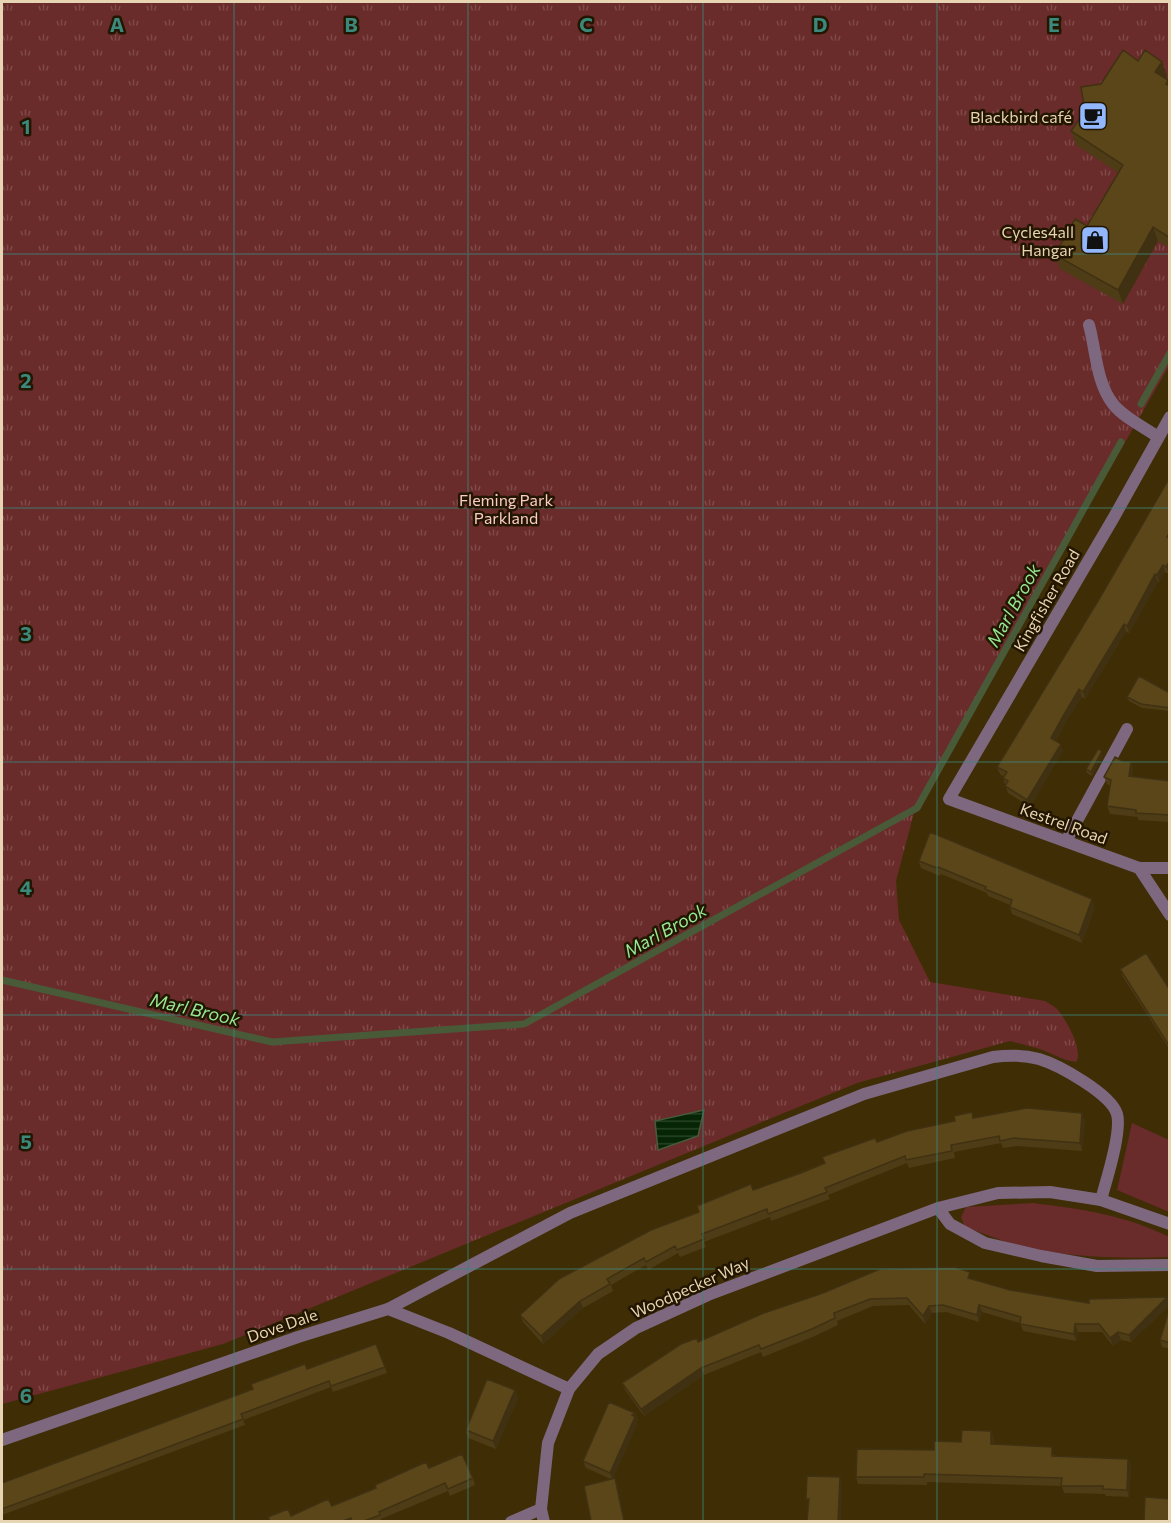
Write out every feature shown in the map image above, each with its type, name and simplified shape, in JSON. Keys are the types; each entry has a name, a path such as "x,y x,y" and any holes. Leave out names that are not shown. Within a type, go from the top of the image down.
{"street":[{"path":"1089,325 1097,366 1110,399 1121,412 1158,437"},
{"name":"Kingfisher Road","path":"949,799 1170,417"},
{"path":"1066,841 1127,729"},
{"name":"Kestrel Road","path":"949,799 1139,868 1170,868"},
{"path":"1139,868 1170,915"},
{"name":"Dove Dale","path":"2,1440 298,1337 388,1309 570,1213 864,1094 993,1057 1009,1055 1038,1059 1075,1077 1101,1095 1112,1107 1118,1118 1117,1131 1101,1200"},
{"name":"Woodpecker Way","path":"543,1515 548,1443 569,1389 598,1354 636,1328 708,1294 938,1208 998,1193 1050,1192 1101,1200 1170,1224"},
{"path":"938,1208 950,1224 985,1243 1097,1266 1170,1265"},
{"path":"388,1309 449,1333 569,1389"},
{"path":"511,1521 543,1515"}],"green space":[{"name":"Fleming Park Parkland","path":"2,2 1169,2 1169,366 916,805 896,881 899,920 930,982 1045,1001 1057,1009 1069,1027 1078,1050 1076,1062 1010,1041 857,1083 223,1344 2,1404"},
{"path":"1132,1123 1169,1140 1169,1212 1117,1190"},
{"path":"1033,1203 1103,1214 1153,1229 1169,1237 1169,1255 1168,1257 1108,1257 1028,1248 965,1227 961,1217 966,1207"}],"shaded area":[{"path":"704,1110 698,1136 658,1150 655,1121"}],"building":[{"path":"1123,50 1138,61 1145,50 1162,62 1155,72 1168,80 1166,84 1170,86 1170,238 1153,227 1118,290 1055,255 1075,219 1087,226 1123,165 1071,131 1085,111 1081,87 1101,84"},
{"path":"1170,477 1170,532 1167,537 1170,539 1170,560 1166,567 1163,565 1157,575 1155,574 1127,626 1124,624 1083,692 1079,689 1051,738 1061,744 1027,800 1005,786 1008,781 1003,778 1007,772 997,767"},
{"path":"1139,676 1170,693 1170,708 1141,704 1127,697"},
{"path":"1098,749 1102,751 1091,772 1086,769"},
{"path":"1115,757 1131,762 1129,776 1170,781 1170,815 1136,813 1136,810 1107,806 1111,780 1104,777"},
{"path":"930,832 1092,899 1079,935 1010,907 1012,900 985,889 986,887 919,861"},
{"path":"1146,953 1170,990 1170,1047 1120,969"},
{"path":"1027,1108 1082,1113 1080,1143 1014,1138 1000,1141 999,1136 951,1145 952,1151 906,1160 905,1156 825,1188 827,1192 768,1214 767,1209 702,1234 704,1239 677,1250 675,1246 646,1262 644,1258 607,1279 610,1284 580,1301 541,1336 520,1315 559,1279 651,1230 699,1212 697,1206 751,1184 753,1190 801,1173 825,1163 822,1157 875,1138 877,1142 907,1131 955,1121 954,1116 972,1112 973,1118"},
{"path":"954,1267 970,1272 968,1278 1010,1290 1089,1303 1089,1299 1167,1297 1129,1335 1118,1332 1110,1338 1099,1324 1075,1324 1074,1334 1020,1324 1021,1317 979,1305 977,1315 943,1305 929,1306 923,1316 907,1298 870,1299 834,1313 835,1318 812,1329 761,1349 759,1345 701,1368 641,1409 622,1383 681,1344 697,1338 698,1342 764,1313 823,1293 880,1269"},
{"path":"1170,1307 1170,1343 1160,1340"},
{"path":"376,1344 385,1367 331,1386 329,1381 241,1414 243,1419 2,1509 2,1483 253,1389 251,1384 305,1364 307,1369"},
{"path":"487,1379 515,1390 493,1441 466,1430"},
{"path":"609,1402 635,1413 632,1415 635,1417 610,1473 583,1461"},
{"path":"962,1430 991,1431 991,1444 1052,1447 1052,1456 1128,1459 1127,1490 1103,1489 1103,1486 1061,1486 1062,1478 924,1474 924,1477 856,1477 857,1449 934,1450 934,1441 961,1442"},
{"path":"462,1454 473,1478 448,1489 445,1483 364,1521 352,1521 351,1518 343,1521 270,1521 268,1517 288,1509 291,1516 328,1499 332,1506 376,1488 375,1485 426,1462 429,1468"},
{"path":"807,1476 840,1477 838,1521 807,1521 809,1499 806,1499"},
{"path":"615,1478 624,1521 591,1521 584,1486"},
{"path":"1145,1497 1170,1499 1170,1521 1144,1521"}],"waterway":[{"name":"Marl Brook","path":"1141,404 1170,353"},
{"name":"Marl Brook","path":"2,980 272,1042 524,1024 917,808 1121,442"}],"place":[{"name":"Blackbird café","path":"1093,116"},
{"name":"Cycles4all Hangar","path":"1095,240"}]}
